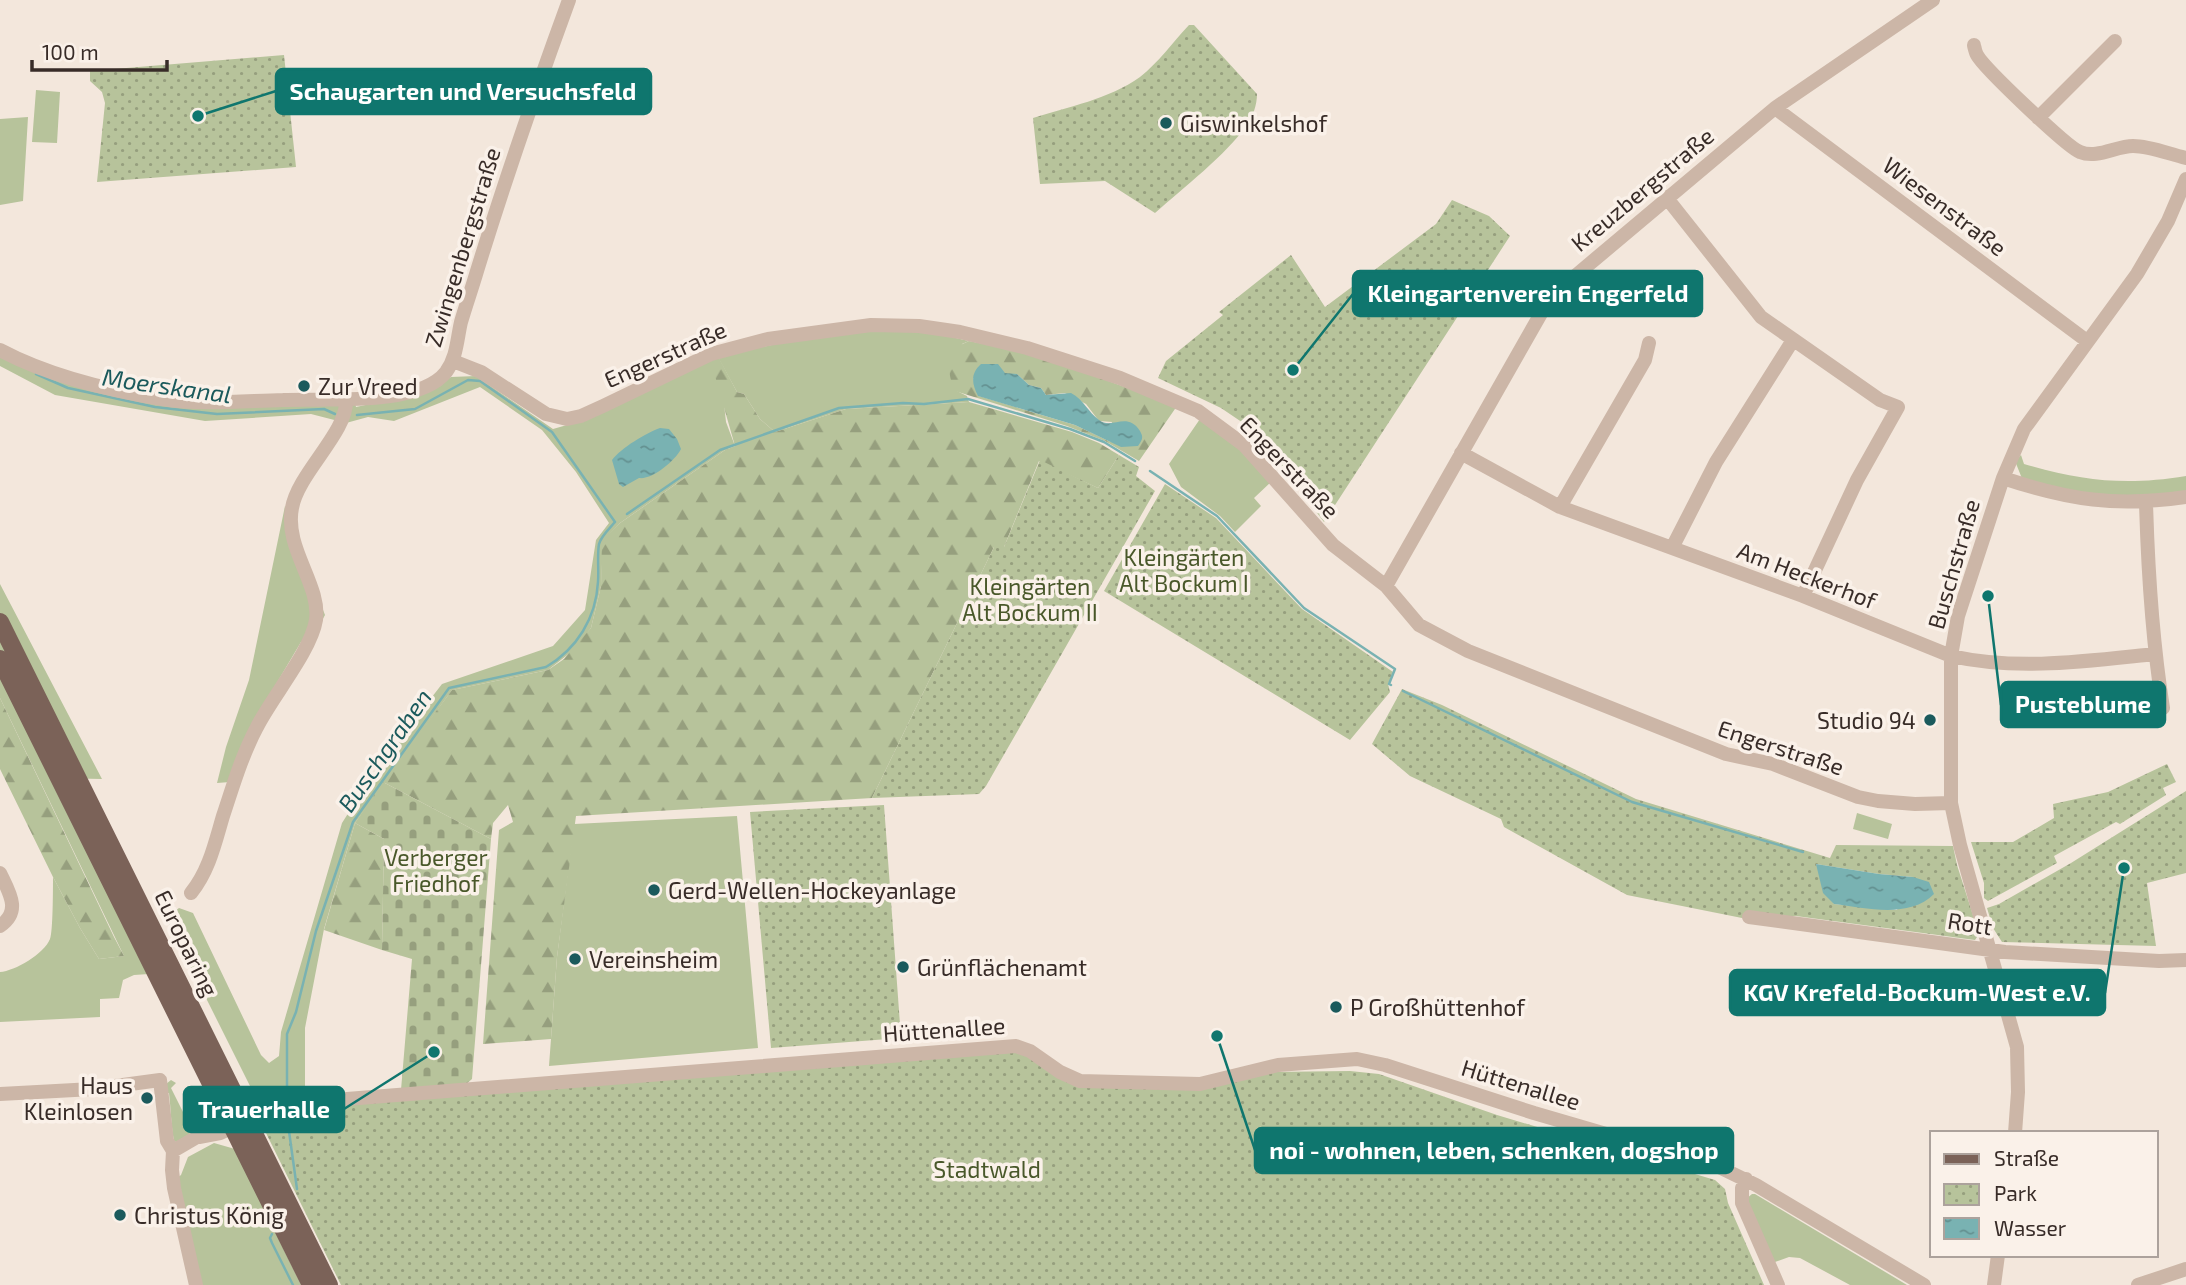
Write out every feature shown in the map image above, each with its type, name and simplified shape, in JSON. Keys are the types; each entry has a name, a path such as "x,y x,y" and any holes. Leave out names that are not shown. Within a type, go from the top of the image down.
{"main road":[{"name":"Europaring","path":"0,622 238,1118 311,1285"},
{"name":"Europaring","path":"0,659 238,1118 329,1285"}],"street":[{"name":"Zwingenbergstraße","path":"0,350 64,377 163,399 206,404 346,400 394,395 426,387 444,374 453,361 461,322 514,151 569,0"},
{"name":"Kreuzbergstraße","path":"1386,586 1543,310 1567,282 1775,108 1933,0"},
{"path":"2038,118 2115,41"},
{"path":"1974,45 1976,55 2038,118 2079,152 2092,154 2123,146 2137,146 2186,158"},
{"name":"Wiesenstraße","path":"1775,108 2087,341"},
{"name":"Buschstraße","path":"2015,1131 2017,1047 1959,845 1951,803 1951,656 1958,616 2003,478 2024,429 2137,274 2168,221 2186,179"},
{"path":"1666,197 1761,317 1838,368 1880,400 1898,407 1857,480 1803,596"},
{"name":"Engerstraße","path":"453,361 481,372 546,414 567,419 603,407 719,351 780,337 870,325 919,326 960,332 1027,348 1120,378 1198,411 1244,445 1333,545 1386,586 1419,625 1468,650 1727,754 1773,764 1858,797 1915,804 1951,803"},
{"path":"1672,548 1722,452 1793,340"},
{"path":"1560,507 1645,360 1649,343"},
{"path":"191,893 203,878 255,729 310,638 316,620 314,602 292,538 292,507 298,489 337,428 346,409 346,400"},
{"name":"Am Heckerhof","path":"1461,453 1560,507 1803,596 1951,656 1974,661 2017,664 2073,663 2155,654"},
{"path":"2003,478 2069,498 2146,503 2186,498"},
{"path":"2146,503 2148,590 2163,708"},
{"path":"0,926 9,918 13,909 13,899 2,880"},
{"name":"Rott","path":"1749,917 2005,952 2186,960"},
{"name":"Hüttenallee","path":"238,1118 265,1101 284,1104 1016,1046 1030,1051 1060,1072 1080,1081 1200,1084 1278,1065 1357,1059 1385,1065 1534,1114 1719,1167 1746,1179 1924,1285"},
{"path":"0,1094 93,1089 160,1080 167,1141 173,1151 174,1188 196,1285"},
{"path":"173,1151 197,1137 215,1122 238,1118"},
{"path":"1746,1179 1742,1188 1742,1203 1778,1285"},
{"path":"1994,1285 1998,1257"},
{"path":"2138,1285 2186,1269"}],"green space":[{"path":"1189,25 1194,25 1257,94 1249,122 1228,148 1155,213 1105,181 1040,184 1033,118 1088,102 1128,85 1153,65"},
{"path":"284,55 296,167 97,182 105,103 102,92 90,81 90,71"},
{"path":"36,90 60,92 57,143 32,142"},
{"path":"28,117 23,201 0,205 0,119"},
{"path":"1452,200 1489,216 1510,236 1324,522 1255,431 1221,408 1158,378 1166,361 1223,315 1219,312 1291,255 1325,307 1436,224"},
{"path":"917,329 969,341 962,344 955,390 967,396 969,402 846,409 775,432 760,419 744,394 737,392 719,359 726,422 735,446 725,450 620,523 603,541 601,586 591,628 575,649 548,670 452,690 355,823 324,929 305,1028 305,1091 254,1094 166,918 179,908 193,913 261,1055 269,1063 279,1056 281,1032 342,823 377,768 442,684 553,646 585,610 596,540 609,523 576,472 542,430 480,387 394,421 368,417 346,423 311,414 205,421 55,395 0,366 0,345 62,372 195,399 353,394 356,407 427,392 451,377 476,376 553,429 581,421 718,356 834,332"},
{"path":"969,341 1037,355 1177,406 1139,461 1105,441 1067,426 955,391 950,371 956,347","holes":["1017,374 1029,385 1041,388 1046,395 1065,393 1086,404 1099,421 1112,422 1111,442 1075,425 979,396 973,378"]},
{"path":"719,358 737,392 744,394 760,419 775,432 846,409 969,402 1072,432 1119,455 1098,488 1039,461 1004,547 994,547 872,798 576,816 557,957 551,1039 483,1044 499,830 513,822 508,805 493,823 491,839 383,782 452,690 548,670 564,659 591,628 601,586 602,541 620,523 725,450 735,446 711,362"},
{"path":"1200,419 1242,448 1272,481 1254,498 1261,506 1235,532 1220,516 1181,487 1169,464"},
{"name":"Kleingärten Alt Bockum II","path":"1119,455 1139,467 1136,476 1155,491 986,786 979,794 872,798 994,547 1004,547 1040,460 1098,488"},
{"path":"2021,455 2024,464 2085,478 2143,481 2186,476 2186,494 2108,501 2023,481 2015,461"},
{"name":"Kleingärten Alt Bockum I","path":"1165,484 1216,518 1302,609 1393,672 1388,684 1390,692 1350,740 1104,591"},
{"path":"285,506 294,513 295,538 325,615 308,646 301,642 259,713 230,782 217,783 249,680"},
{"path":"0,584 102,779 54,778 149,974 134,975 123,980 119,998 100,999 100,1017 0,1022 0,972 28,961 47,945 50,939 53,877 99,959 124,956 0,698"},
{"path":"1402,689 1442,705 1636,799 1830,858 1836,845 1953,846 1979,934 1975,940 1796,916 1747,919 1627,895 1504,827 1501,819 1410,776 1372,744","holes":["1816,864 1913,877 1897,910 1834,904"]},
{"path":"0,698 124,956 99,959 53,877 0,769"},
{"path":"2167,764 2176,782 2163,788 2166,795 2120,824 2116,822 2054,856 2057,863 1988,901 1984,898 1984,883 1971,842 2013,842 2054,818 2053,804 2108,792"},
{"name":"Verberger Friedhof","path":"383,782 491,839 472,1079 465,1085 401,1090 412,959 382,950 384,839 355,823"},
{"path":"2186,791 2186,873 2147,883 2156,946 2002,942 1993,928 1987,908 1999,904 2071,863"},
{"path":"884,805 901,1038 771,1048 750,812"},
{"path":"1857,813 1892,824 1888,839 1853,829"},
{"name":"Gerd-Wellen-Hockeyanlage","path":"737,816 758,1048 549,1066 557,957 574,824"},
{"path":"355,823 384,839 382,950 324,930"},
{"name":"Stadtwald","path":"1023,1050 1062,1080 1206,1088 1270,1072 1350,1071 1379,1074 1497,1115 1715,1180 1725,1189 1728,1203 1764,1285 341,1285 266,1133 270,1121 284,1117 284,1109"},
{"path":"171,1080 176,1083 171,1088 186,1118 208,1108 211,1118 205,1125 176,1142 169,1093 166,1093 166,1084"},
{"path":"214,1143 235,1149 301,1285 200,1285 177,1178 181,1175 188,1157"},
{"path":"1752,1194 1907,1285 1850,1285 1800,1258 1789,1257 1772,1263 1746,1199"}],"water":[{"path":"981,364 998,364 1005,373 1017,374 1029,385 1041,388 1046,395 1071,393 1104,423 1125,421 1135,425 1141,433 1141,440 1138,446 1121,447 1075,425 978,396 973,379"},
{"path":"660,428 669,429 677,439 681,449 678,454 656,473 623,487 619,484 612,460 634,441"},
{"path":"1816,864 1913,877 1929,882 1934,894 1924,902 1900,909 1834,904 1823,893"}],"waterway":[{"name":"Moerskanal","path":"36,374 68,388 155,407 217,414 324,409 335,414"},
{"name":"Buschgraben","path":"287,1092 287,1034 296,1012 316,931 353,822 449,688 546,667 576,642 593,608 599,544 615,522 552,432 480,381 468,380 415,409 357,415"},
{"path":"627,514 720,450 839,408 968,399 1070,429 1104,442 1135,461"},
{"path":"1150,471 1217,516 1304,608 1395,669 1389,684 1391,685"},
{"path":"1403,691 1632,802 1803,852"},
{"name":"Buschgraben","path":"288,1124 297,1189"},
{"name":"Buschgraben","path":"272,1234 272,1243 293,1285"}],"place":[{"name":"Schaugarten und Versuchsfeld","path":"198,116"},
{"name":"Giswinkelshof","path":"1166,123"},
{"name":"Kleingartenverein Engerfeld","path":"1293,370"},
{"name":"Zur Vreed","path":"304,386"},
{"name":"Pusteblume","path":"1988,596"},
{"name":"Studio 94","path":"1930,720"},
{"name":"KGV Krefeld-Bockum-West e.V.","path":"2124,868"},
{"name":"Gerd-Wellen-Hockeyanlage","path":"654,890"},
{"name":"Vereinsheim","path":"575,959"},
{"name":"Grünflächenamt","path":"903,967"},
{"name":"P Großhüttenhof","path":"1336,1007"},
{"name":"noi - wohnen, leben, schenken, dogshop","path":"1217,1036"},
{"name":"Trauerhalle","path":"434,1052"},
{"name":"Haus Kleinlosen","path":"147,1098"},
{"name":"Christus König","path":"120,1215"}]}
